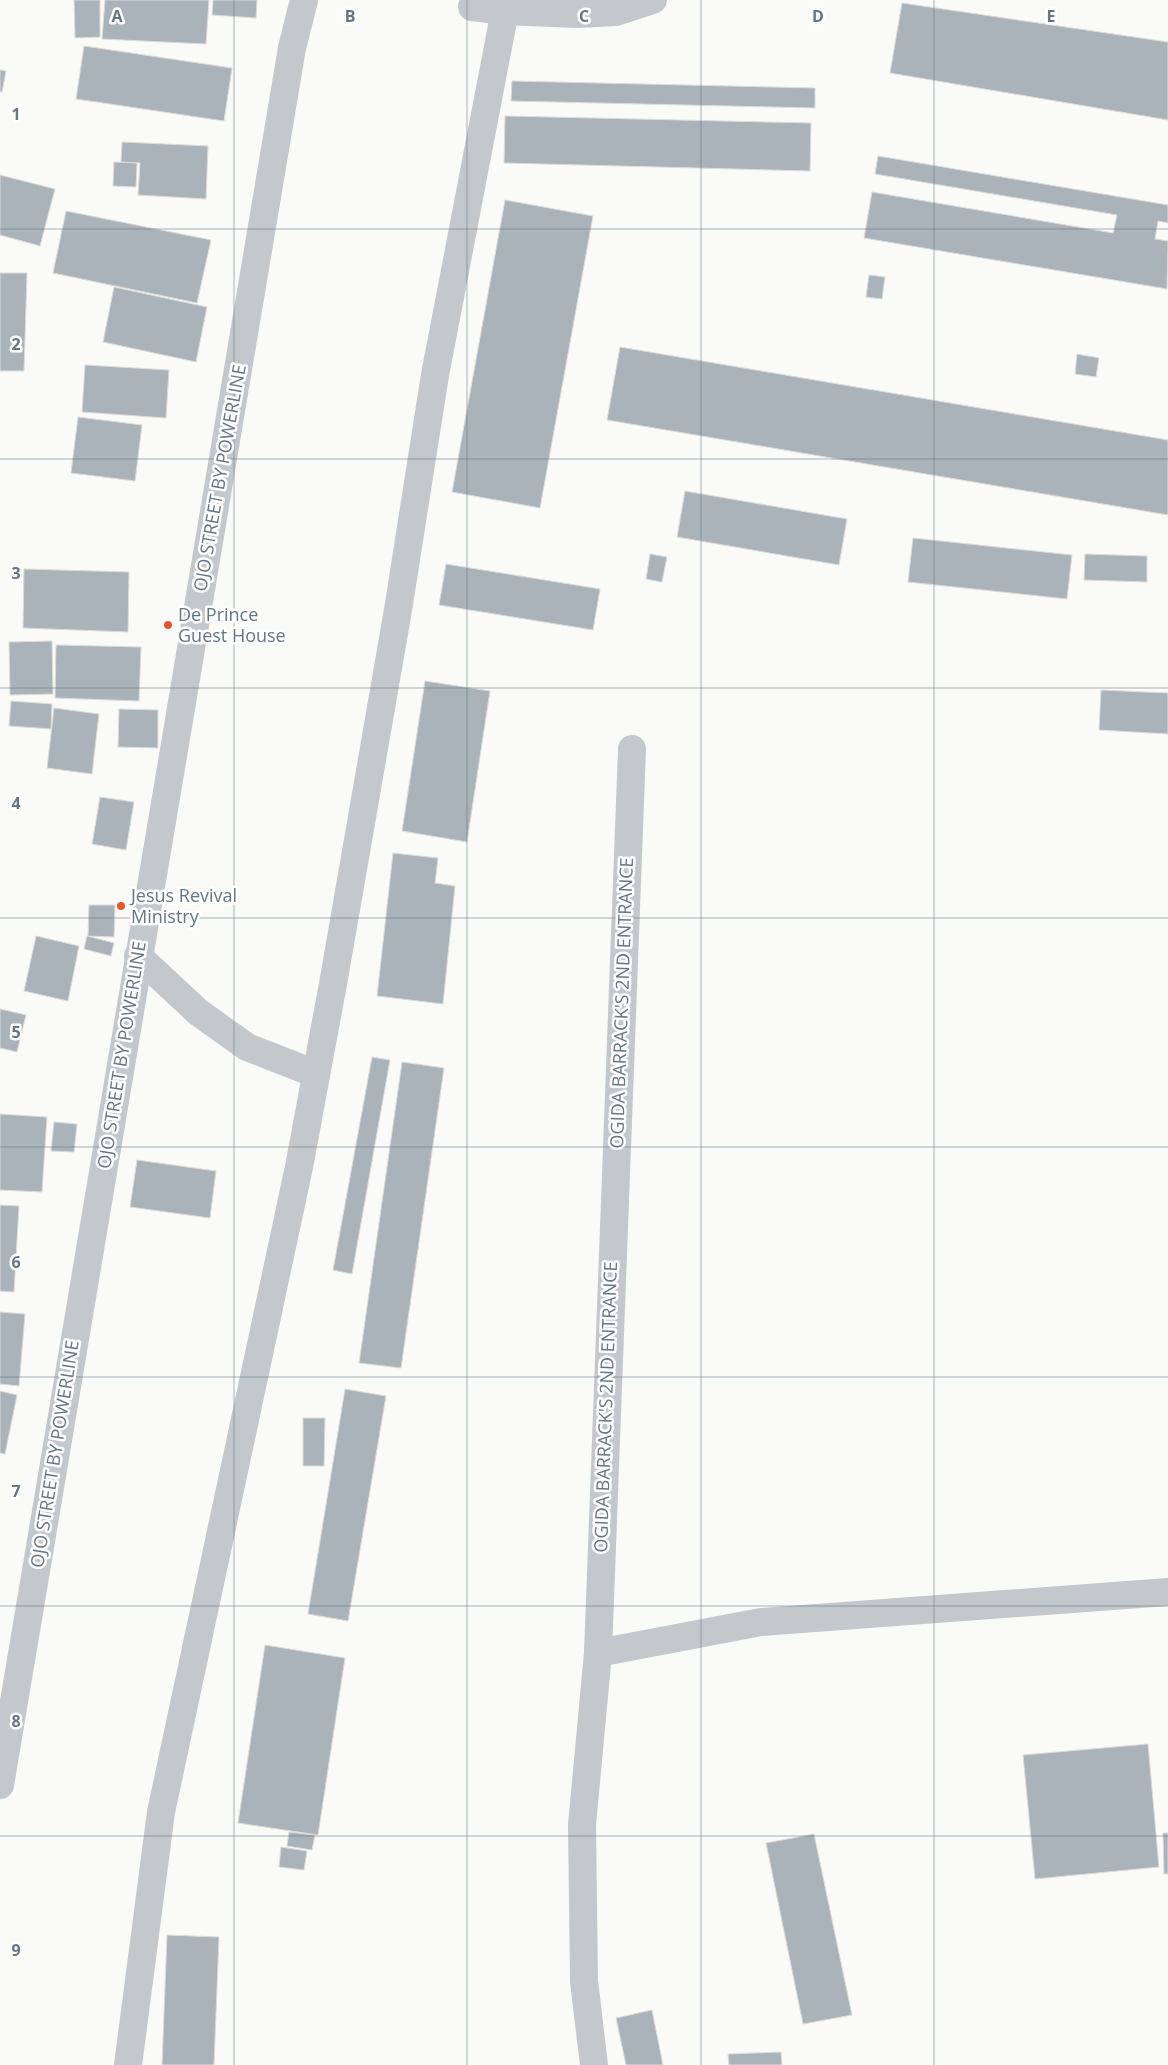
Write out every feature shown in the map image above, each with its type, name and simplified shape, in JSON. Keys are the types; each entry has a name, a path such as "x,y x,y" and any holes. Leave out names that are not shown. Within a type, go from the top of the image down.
{"street":[{"name":"OJO STREET BY POWERLINE","path":"0,1785 292,48 304,0"},
{"path":"472,7 506,6 578,14 616,12 653,0"},
{"path":"128,2065 161,1812 218,1552 316,1074 398,610 435,375 506,6"},
{"name":"OGIDA BARRACK'S 2ND ENTRANCE","path":"594,2065 584,1981 582,1825 598,1653 632,749"},
{"path":"138,956 198,1012 247,1047 316,1074"},
{"path":"598,1653 761,1622 1168,1592"}],"building":[{"path":"74,0 100,0 100,37 75,38"},
{"path":"105,0 209,0 206,44 102,39"},
{"path":"213,0 257,0 256,18 212,15"},
{"path":"902,3 1168,42 1168,120 890,73"},
{"path":"84,46 232,68 224,121 76,99"},
{"path":"0,70 6,71 2,92 0,92"},
{"path":"512,81 815,88 815,108 511,101"},
{"path":"505,116 811,123 810,171 504,163"},
{"path":"122,142 208,146 206,199 138,195 140,163 121,162"},
{"path":"878,156 1168,205 1168,223 1158,221 1155,239 1168,241 1167,289 864,238 872,192 1113,233 1117,215 875,174"},
{"path":"114,162 137,163 136,187 113,186"},
{"path":"0,175 55,189 40,246 0,235"},
{"path":"505,200 593,216 540,508 452,492"},
{"path":"66,211 211,240 197,303 53,273"},
{"path":"0,273 27,273 24,371 0,371"},
{"path":"869,275 885,277 882,299 866,297"},
{"path":"114,287 207,307 196,362 103,342"},
{"path":"620,347 1168,440 1168,515 607,420"},
{"path":"1077,354 1099,358 1096,377 1075,374"},
{"path":"85,365 169,370 166,418 82,412"},
{"path":"78,417 142,425 135,481 71,473"},
{"path":"685,491 847,519 839,565 677,537"},
{"path":"913,538 1072,555 1067,599 908,582"},
{"path":"650,554 667,557 662,582 646,579"},
{"path":"1085,554 1147,556 1147,582 1084,580"},
{"path":"446,564 600,589 593,630 439,605"},
{"path":"24,569 129,572 128,632 23,628"},
{"path":"52,641 53,694 10,695 9,642"},
{"path":"56,645 141,647 139,701 55,698"},
{"path":"425,681 490,691 467,842 402,831"},
{"path":"1101,690 1168,693 1168,734 1099,730"},
{"path":"11,701 52,704 51,729 9,726"},
{"path":"54,708 99,714 92,774 47,768"},
{"path":"119,709 158,710 158,748 118,747"},
{"path":"100,797 134,802 126,850 92,844"},
{"path":"393,853 438,858 435,883 455,886 443,1004 377,996"},
{"path":"89,905 115,905 114,937 88,936"},
{"path":"36,936 79,946 68,1001 24,991"},
{"path":"87,936 114,943 111,956 84,949"},
{"path":"0,1009 26,1015 17,1052 0,1048"},
{"path":"372,1057 390,1060 352,1274 333,1270"},
{"path":"402,1062 444,1068 401,1368 359,1363"},
{"path":"0,1114 47,1117 42,1192 0,1190"},
{"path":"54,1122 77,1124 74,1152 51,1151"},
{"path":"137,1160 216,1171 210,1218 130,1207"},
{"path":"0,1205 19,1206 14,1292 0,1291"},
{"path":"0,1312 25,1314 19,1386 0,1384"},
{"path":"345,1389 386,1396 348,1621 308,1614"},
{"path":"0,1391 17,1395 5,1454 0,1453"},
{"path":"303,1418 325,1418 324,1466 303,1466"},
{"path":"265,1645 345,1658 318,1835 238,1823"},
{"path":"1148,1744 1159,1867 1035,1879 1023,1755"},
{"path":"289,1832 315,1835 312,1850 287,1846"},
{"path":"1163,1833 1168,1833 1168,1874 1164,1874"},
{"path":"814,1834 852,2015 803,2024 766,1843"},
{"path":"281,1847 307,1851 304,1870 279,1867"},
{"path":"167,1935 219,1937 214,2065 162,2065"},
{"path":"652,2010 663,2065 626,2065 616,2018"},
{"path":"781,2052 782,2065 729,2065 728,2054"}],"place":[{"name":"De Prince Guest House","path":"168,625"},
{"name":"Jesus Revival Ministry","path":"121,906"}]}
